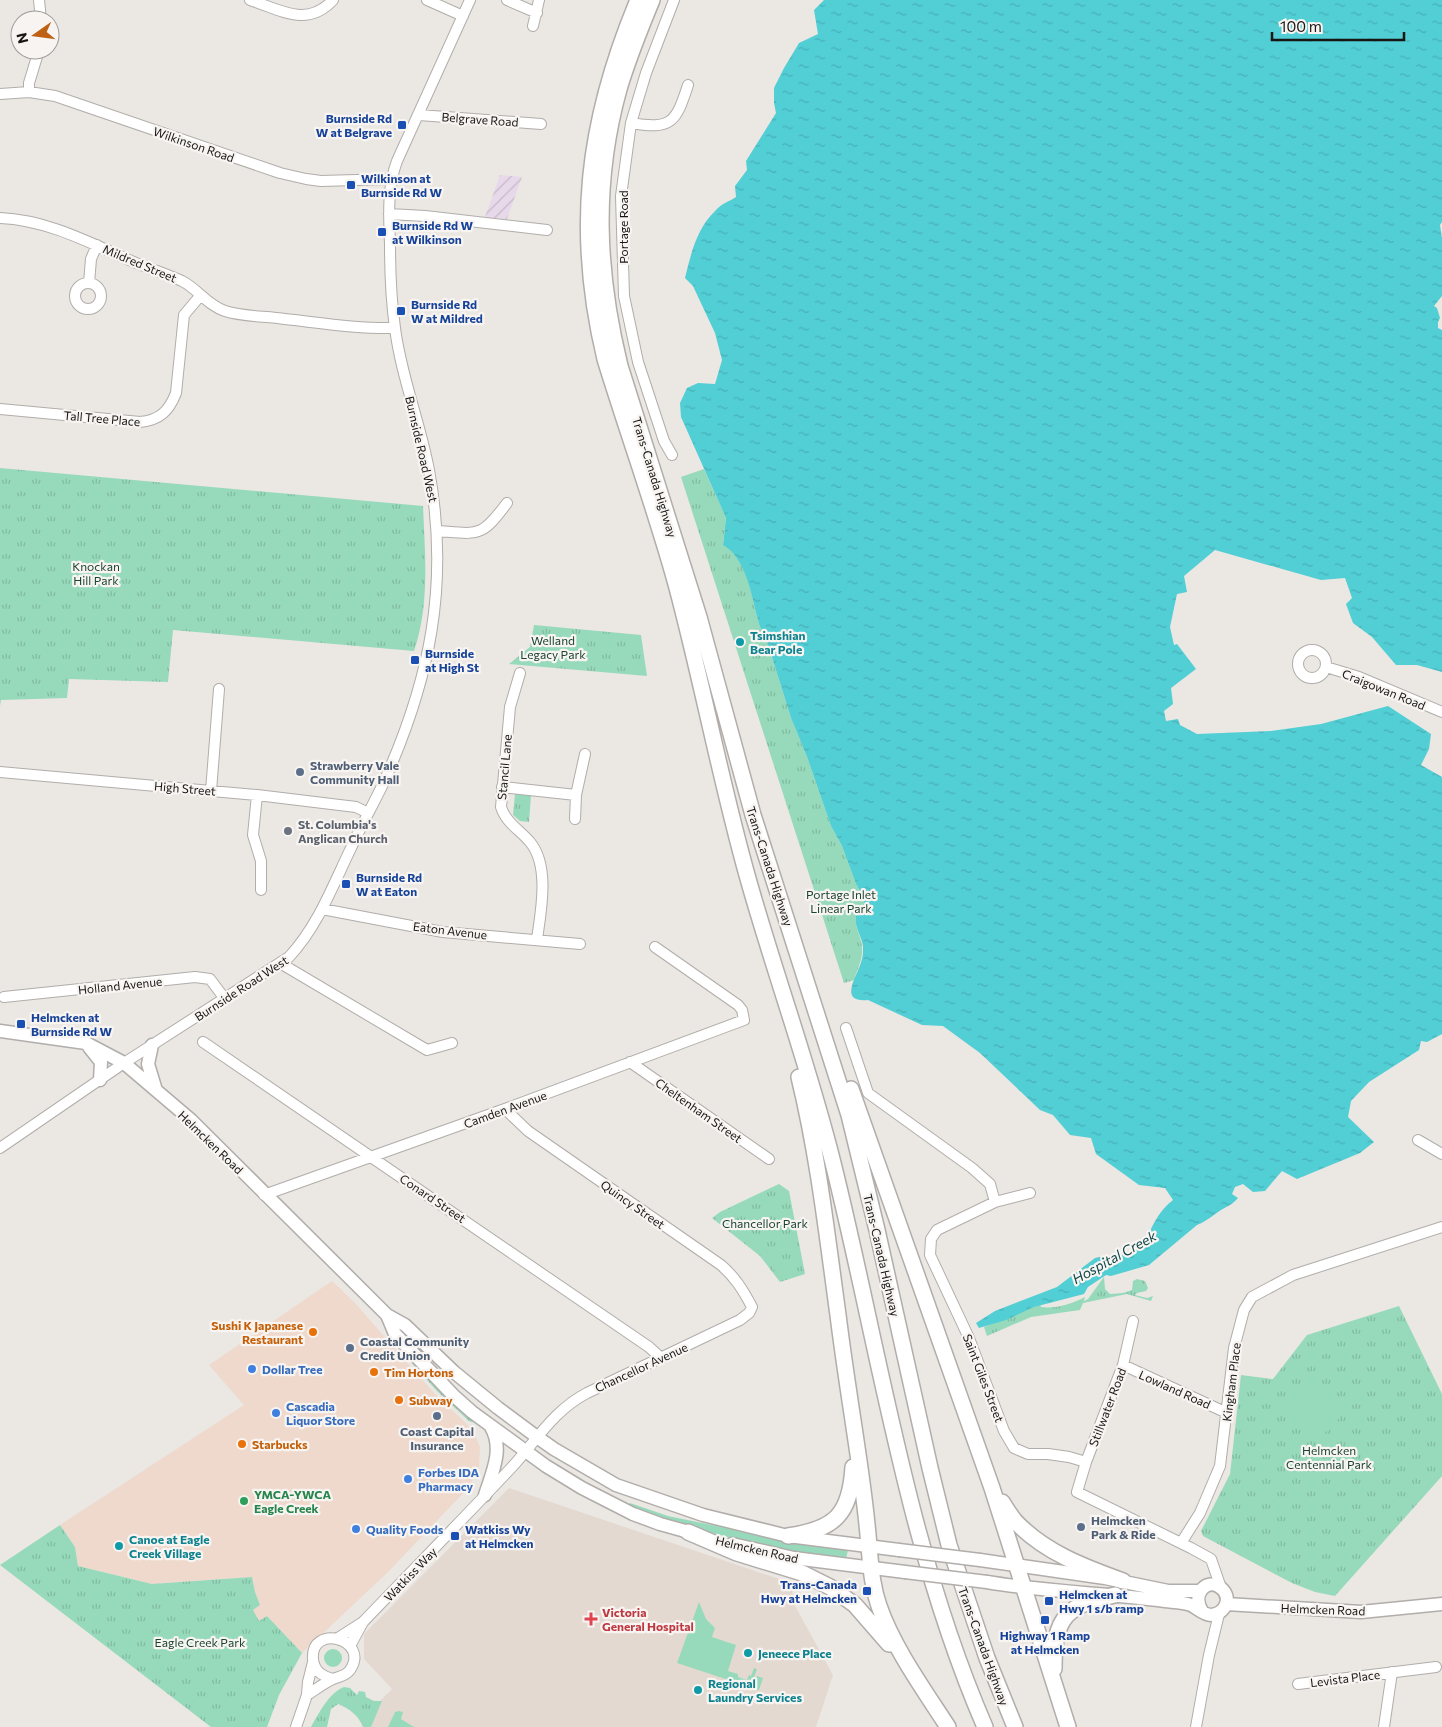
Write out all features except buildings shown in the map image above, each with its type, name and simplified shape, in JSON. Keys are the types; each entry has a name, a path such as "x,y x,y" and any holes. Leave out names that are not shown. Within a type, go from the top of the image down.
{"highway":[{"name":"Trans-Canada Highway","path":"638,0 607,85 590,168 589,260 594,306 605,359 675,583 751,890 828,1143 905,1482 922,1545 943,1614 986,1727"},
{"name":"Trans-Canada Highway","path":"652,0 619,89 607,143 603,177 601,235 610,325 620,366 698,617 753,814 853,1131 877,1230 925,1450 950,1545 986,1658 1015,1727"},
{"path":"753,814 771,847 826,1018 992,1488 1068,1727"},
{"path":"751,890 760,944 793,1050 808,1113 828,1230 850,1413 853,1465 852,1485 844,1508 830,1523 821,1528 811,1532 788,1536"},
{"path":"850,1413 858,1453 870,1547 870,1568 875,1594 885,1621 918,1680 948,1727"},
{"path":"992,1488 1014,1520 1031,1536 1054,1552 1078,1564 1123,1581"},
{"path":"688,1532 737,1553 802,1573 830,1587 855,1605 865,1615 918,1680"},
{"path":"1054,1683 1055,1643 1059,1628 1069,1612 1080,1604 1115,1595"}],"main road":[{"name":"Helmcken Road","path":"0,1031 86,1043 124,1063 191,1120 264,1195 387,1315 405,1325 454,1372 537,1437 616,1485 704,1515 788,1536 980,1560 1123,1581 1168,1591 1200,1592"},
{"path":"86,1043 101,1062 100,1080"},
{"path":"152,1045 148,1064 156,1089"},
{"name":"Helmcken Road","path":"387,1315 395,1334 453,1395 526,1451 582,1488 603,1499 645,1519 688,1532 785,1556 1025,1588 1115,1595 1186,1604 1217,1602 1307,1610 1361,1612 1442,1604"},
{"path":"485,1495 495,1466 497,1451 495,1434 490,1425"},
{"path":"1206,1586 1217,1602 1198,1605 1197,1598 1200,1592 1206,1586"}],"street":[{"path":"250,0 302,16 319,12 333,0"},
{"path":"428,0 463,16"},
{"name":"Burnside Road West","path":"0,1148 124,1063 280,963 297,949 322,909 382,784 406,726 428,653 437,599 437,531 428,468 403,369 395,328 389,214 391,179 397,161 470,0"},
{"path":"507,0 537,13"},
{"path":"533,26 540,0"},
{"name":"Portage Road","path":"672,455 664,441 638,362 624,296 621,196 631,123 646,73 674,0"},
{"path":"29,92 29,83 36,60"},
{"path":"631,123 650,126 668,123 680,111 688,85"},
{"name":"Wilkinson Road","path":"0,94 42,93 70,100 251,164 306,179 339,181 391,179"},
{"name":"Belgrave Road","path":"419,115 541,124"},
{"path":"389,214 425,216 547,230"},
{"name":"Mildred Street","path":"0,218 70,233 135,263 180,280 189,285 213,306 226,311 380,328 395,328"},
{"path":"89,283 92,259 97,245"},
{"name":"Tall Tree Place","path":"0,409 140,422 152,421 159,417 173,403 176,393 184,315 200,296"},
{"path":"437,531 474,533 482,530 492,523 507,503"},
{"name":"Craigowan Road","path":"1326,667 1359,678 1442,712"},
{"name":"Stancil Lane","path":"520,673 510,706 501,807 503,814 529,841 539,857 541,905 537,939"},
{"path":"211,790 219,689"},
{"path":"575,820 576,795 585,754"},
{"name":"High Street","path":"0,772 257,795 356,807 368,813"},
{"path":"502,787 576,795"},
{"path":"257,795 253,835 261,861 261,890"},
{"name":"Eaton Avenue","path":"322,909 443,932 580,944"},
{"name":"Camden Avenue","path":"264,1195 505,1109 744,1020 742,1010 738,1005 656,947"},
{"path":"280,963 427,1050 452,1043"},
{"name":"Holland Avenue","path":"4,996 195,977 210,979 225,999"},
{"path":"846,1028 868,1093 972,1168 990,1184 995,1202 1030,1193"},
{"name":"Conard Street","path":"203,1042 649,1347 660,1358"},
{"name":"Cheltenham Street","path":"630,1062 769,1159"},
{"name":"Quincy Street","path":"505,1109 528,1131 721,1265 734,1276 744,1289 752,1307"},
{"path":"1418,1140 1442,1154"},
{"name":"Saint Giles Street","path":"995,1202 937,1230 931,1239 930,1255 970,1338 1004,1431 1014,1448 1028,1454 1048,1454 1086,1462"},
{"name":"Kingham Place","path":"1181,1543 1200,1513 1220,1466 1234,1348 1244,1310 1252,1297 1292,1275 1442,1227"},
{"name":"Chancellor Avenue","path":"537,1437 556,1414 576,1398 740,1320 749,1313 752,1307"},
{"name":"Stillwater Road","path":"1133,1321 1123,1365 1086,1462 1077,1492 1181,1543"},
{"name":"Lowland Road","path":"1123,1365 1227,1413"},
{"name":"Watkiss Way","path":"338,1638 363,1622 485,1495 537,1437"},
{"path":"1181,1543 1211,1560 1217,1602 1196,1727"},
{"name":"Watkiss Way","path":"350,1646 363,1622"},
{"path":"296,1727 307,1696 313,1654 316,1646 329,1638 338,1638 350,1646 353,1654 353,1663 350,1670 307,1696"},
{"path":"313,1662 320,1674 333,1679"},
{"name":"Levista Place","path":"1298,1684 1436,1667"},
{"name":"Levista Place","path":"1384,1727 1392,1672"}],"shaded area":[{"path":"500,175 522,177 507,219 485,217"},
{"path":"332,1281 354,1302 434,1393 472,1429 480,1447 479,1467 469,1487 389,1571 302,1653 267,1616 260,1621 252,1610 260,1605 252,1577 152,1584 78,1566 75,1547 60,1525 244,1405 209,1365"},
{"name":"Victoria General Hospital","path":"509,1488 791,1583 794,1604 833,1675 816,1727 368,1727 377,1704 392,1689 364,1659 364,1634"}],"green space":[{"name":"Knockan Hill Park","path":"0,468 423,506 424,598 419,634 414,651 173,630 168,682 69,679 67,698 1,700 0,706"},
{"name":"Portage Inlet Linear Park","path":"704,469 726,518 723,544 737,557 746,575 759,625 765,635 791,718 831,826 842,846 856,884 863,896 866,910 856,916 857,928 862,944 862,957 854,980 844,983 681,477"},
{"name":"Welland Legacy Park","path":"534,625 641,635 647,676 509,664 530,647"},
{"path":"515,794 531,795 529,822 520,821 513,815"},
{"name":"Chancellor Park","path":"779,1184 789,1191 805,1274 780,1282 760,1256 712,1218 720,1212"},
{"path":"774,1247 786,1262 775,1271 763,1255"},
{"path":"1104,1277 1105,1289 1110,1294 1132,1290 1133,1281 1137,1279 1145,1281 1148,1288 1146,1291 1135,1295 1147,1298 1153,1296 1151,1301 1127,1294 1083,1303 1080,1310 1031,1317 987,1336 984,1327 1040,1304 1041,1307 1058,1307 1085,1297 1084,1301 1088,1299"},
{"name":"Helmcken Centennial Park","path":"1399,1306 1442,1394 1442,1476 1335,1596 1315,1592 1292,1583 1203,1536 1201,1531 1230,1474 1241,1375 1273,1379 1307,1335"},
{"path":"402,1350 439,1390 476,1423 469,1421 437,1391"},
{"path":"1314,1376 1348,1409 1318,1440 1284,1407"},
{"path":"630,1503 668,1516 804,1544 848,1550 846,1559 791,1551 709,1532 628,1506"},
{"name":"Eagle Creek Park","path":"60,1525 75,1547 78,1566 152,1584 252,1577 260,1605 253,1610 259,1621 267,1616 302,1653 279,1695 267,1727 211,1727 0,1565"},
{"path":"699,1602 706,1619 715,1628 712,1637 736,1645 728,1671 738,1674 738,1677 747,1680 754,1668 757,1669 754,1677 763,1678 759,1690 677,1663"},
{"path":"333,1649 339,1652 342,1658 339,1664 333,1667 327,1664 324,1658 327,1652"},
{"path":"344,1687 350,1688 357,1695 359,1691 365,1692 366,1697 374,1701 382,1701 371,1727 363,1727 353,1713 338,1704 331,1709 327,1727 311,1727 329,1699"},
{"path":"395,1712 403,1712 401,1719 414,1727 388,1727"}],"water":[{"name":"Hospital Creek","path":"824,0 1442,0 1442,222 1440,225 1442,238 1442,296 1434,306 1437,308 1440,318 1438,328 1442,330 1442,672 1417,665 1396,665 1372,637 1353,623 1346,604 1352,598 1345,578 1321,580 1215,550 1184,576 1187,592 1177,594 1170,627 1174,645 1177,644 1196,669 1171,688 1173,704 1164,711 1166,721 1178,719 1180,725 1197,734 1271,731 1321,724 1388,706 1431,734 1429,749 1421,765 1442,777 1442,1034 1427,1042 1421,1041 1419,1050 1369,1082 1351,1101 1348,1117 1374,1142 1360,1153 1297,1179 1282,1171 1265,1191 1253,1192 1243,1184 1235,1187 1232,1194 1238,1198 1234,1202 1197,1225 1149,1265 1111,1276 1106,1275 1088,1287 1084,1294 1034,1307 1006,1320 979,1328 976,1323 995,1311 1057,1287 1095,1258 1129,1252 1145,1246 1155,1221 1163,1209 1173,1200 1165,1188 1139,1185 1096,1154 1091,1138 1070,1135 1053,1115 1040,1110 980,1053 943,1026 922,1025 868,1000 858,1000 853,997 851,992 852,986 863,955 856,916 865,910 863,896 856,884 842,846 831,826 791,718 765,635 759,625 746,575 736,557 723,545 726,518 681,417 680,403 687,388 698,383 715,384 722,360 715,333 693,286 685,278 692,250 699,233 709,217 720,206 736,197 735,186 747,170 746,161 776,113 774,88 799,43 818,34 814,10"}],"place":[{"name":"Burnside Rd W at Belgrave","path":"402,125"},
{"name":"Wilkinson at Burnside Rd W","path":"351,185"},
{"name":"Burnside Rd W at Wilkinson","path":"382,232"},
{"name":"Burnside Rd W at Mildred","path":"401,311"},
{"name":"Tsimshian Bear Pole","path":"740,642"},
{"name":"Burnside at High St","path":"415,660"},
{"name":"Strawberry Vale Community Hall","path":"300,772"},
{"name":"St. Columbia's Anglican Church","path":"288,831"},
{"name":"Burnside Rd W at Eaton","path":"346,884"},
{"name":"Helmcken at Burnside Rd W","path":"21,1024"},
{"name":"Sushi K Japanese Restaurant","path":"313,1332"},
{"name":"Coastal Community Credit Union","path":"350,1348"},
{"name":"Dollar Tree","path":"252,1369"},
{"name":"Tim Hortons","path":"374,1372"},
{"name":"Subway","path":"399,1400"},
{"name":"Cascadia Liquor Store","path":"276,1413"},
{"name":"Coast Capital Insurance","path":"437,1416"},
{"name":"Starbucks","path":"242,1444"},
{"name":"Forbes IDA Pharmacy","path":"408,1479"},
{"name":"YMCA-YWCA Eagle Creek","path":"244,1501"},
{"name":"Helmcken Park & Ride","path":"1081,1527"},
{"name":"Quality Foods","path":"356,1529"},
{"name":"Watkiss Wy at Helmcken","path":"455,1536"},
{"name":"Canoe at Eagle Creek Village","path":"119,1546"},
{"name":"Trans-Canada Hwy at Helmcken","path":"867,1591"},
{"name":"Helmcken at Hwy 1 s/b ramp","path":"1049,1601"},
{"name":"Victoria General Hospital","path":"591,1619"},
{"name":"Highway 1 Ramp at Helmcken","path":"1045,1620"},
{"name":"Jeneece Place","path":"748,1653"},
{"name":"Regional Laundry Services","path":"698,1690"}]}
